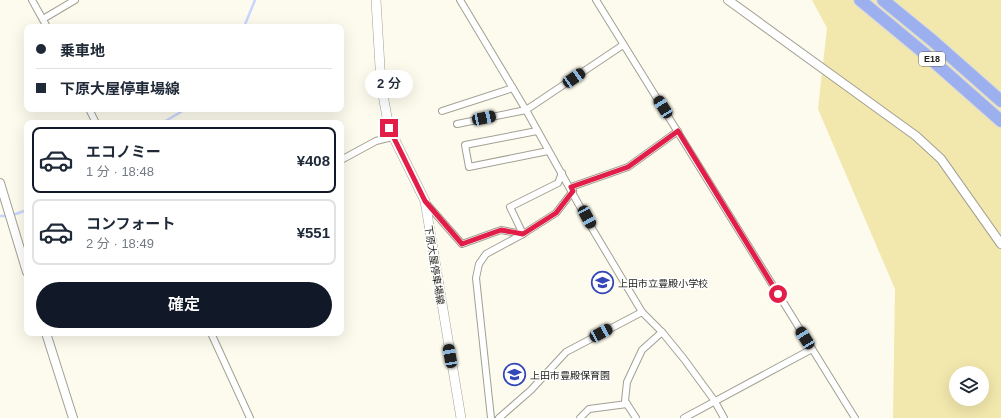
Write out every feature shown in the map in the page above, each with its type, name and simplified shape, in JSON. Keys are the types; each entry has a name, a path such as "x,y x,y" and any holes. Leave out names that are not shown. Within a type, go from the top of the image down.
{"highway":[{"name":"E18","path":"860,0 924,53 1001,121"},
{"name":"E18","path":"883,0 933,40 1001,101"}],"main road":[{"name":"下原大屋停車場線","path":"376,0 382,84 392,137 425,201 461,418"}],"street":[{"path":"32,0 46,24"},
{"path":"43,18 75,0"},
{"path":"460,0 526,110 642,312 662,332 714,400 724,418"},
{"path":"596,0 855,418"},
{"path":"728,0 916,136 941,159 1001,244"},
{"path":"457,124 526,110 623,45"},
{"path":"442,111 513,88"},
{"path":"537,131 465,145 469,167 548,150"},
{"path":"491,418 476,278 479,264 486,254 523,234 556,213 572,189 628,167 678,131"},
{"path":"344,158 376,141 392,137"},
{"path":"523,234 510,207 558,183 562,173"},
{"path":"0,183 24,262"},
{"path":"425,201 462,244 501,230 523,234"},
{"path":"499,418 531,390 566,352 642,312"},
{"path":"636,418 625,401 627,382 642,350 662,332"},
{"path":"47,336 73,418"},
{"path":"212,336 250,418"},
{"path":"684,418 714,400 812,348"},
{"path":"580,418 589,409 627,404"}],"shaded area":[{"path":"812,0 1001,0 1001,418 893,418 895,289 818,109 827,28"}],"waterway":[{"path":"245,24 255,0"},
{"path":"167,120 181,112"},
{"path":"0,216 10,216 24,211"}],"place":[{"name":"上田市立豊殿小学校","path":"602,283"},
{"name":"上田市豊殿保育園","path":"514,375"}],"route":[{"path":"389,128 405,164 425,201 462,244 501,230 523,234 556,213 573,191 571,187 628,167 678,131 778,294"}]}
